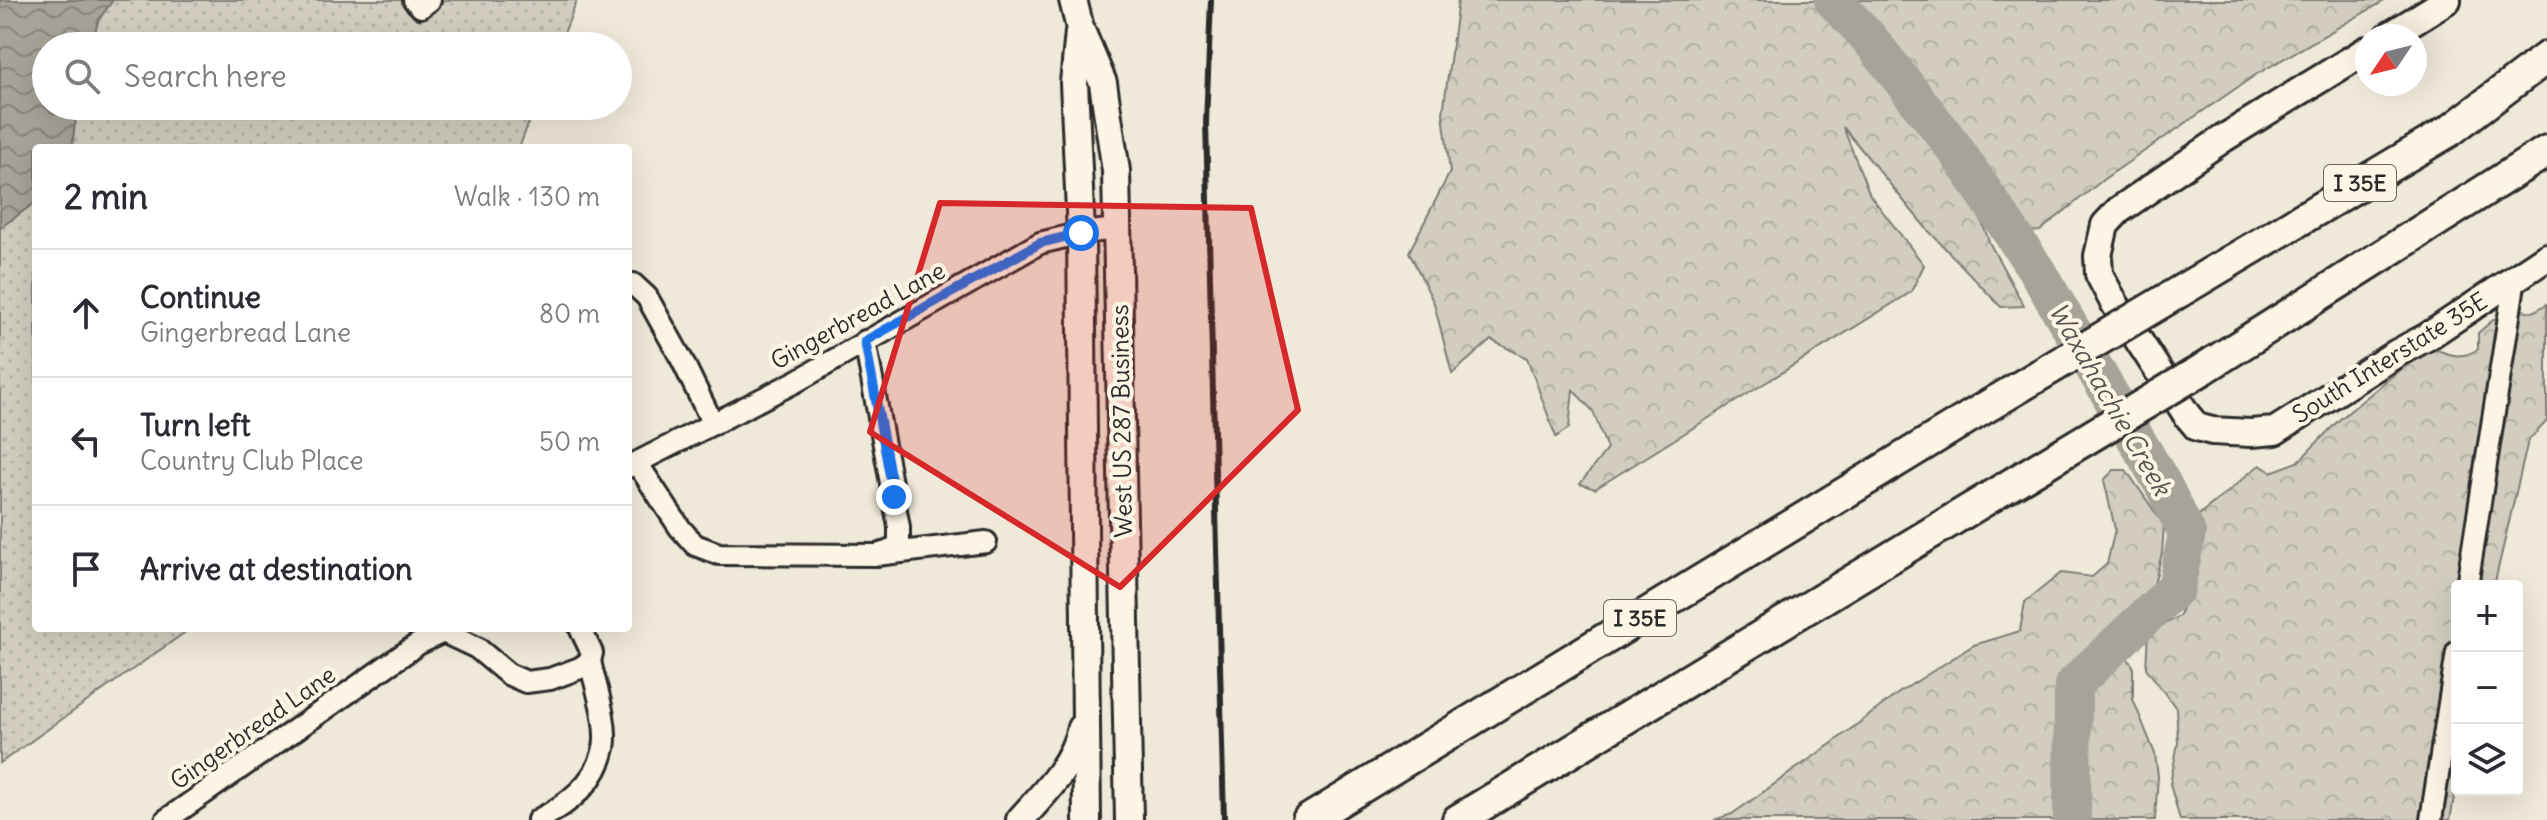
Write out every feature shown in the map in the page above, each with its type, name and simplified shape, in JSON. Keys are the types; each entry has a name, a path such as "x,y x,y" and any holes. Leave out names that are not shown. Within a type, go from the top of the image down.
{"highway":[{"name":"I 35E","path":"1308,820 1971,416 2451,130 2547,57"},
{"path":"1458,820 2203,369 2493,186 2547,148"}],"main road":[{"name":"West US 287 Business","path":"1073,0 1080,28 1103,83 1116,171 1129,820"},
{"path":"2408,24 2447,0"},
{"name":"West US 287 Business","path":"1080,28 1074,83 1081,233 1087,820"},
{"name":"South Interstate 35E","path":"2355,57 2224,138 2119,210 2105,225 2098,256 2099,274 2197,427 2212,431 2275,431 2427,337 2547,257"},
{"path":"1020,820 1069,761 1077,746 1087,705"}],"street":[{"name":"Gingerbread Lane","path":"632,465 797,381 1040,243 1081,233 1118,229"},
{"path":"2468,580 2515,278"},
{"path":"632,284 647,297 713,424"},
{"path":"865,341 899,527 899,544 890,551 876,555"},
{"path":"632,465 695,545 719,554 876,555 986,542"},
{"name":"Gingerbread Lane","path":"166,820 418,644 443,632 477,648 508,674 526,682 550,679 590,661"},
{"path":"538,820 578,793 595,771 605,746 603,717 590,661 592,653 582,632"},
{"path":"2431,820 2451,691"}],"highlighted area":[{"path":"940,203 1251,208 1298,410 1120,587 870,432"}],"green space":[{"path":"0,0 577,0 564,32 32,32 32,120 530,120 521,144 32,144 32,632 185,632 0,763"},
{"path":"1458,0 2386,0 2257,74 2104,179 2040,231 2022,232 1939,99 1887,58 1925,129 1969,186 1990,244 2024,306 2001,307 1926,228 1843,127 1870,195 1924,265 1911,292 1595,489 1580,484 1607,449 1593,411 1573,390 1569,428 1556,437 1527,358 1491,340 1452,374 1434,303 1409,252 1450,172 1443,113"},
{"path":"2547,304 2547,421 2528,441 2495,580 2451,580 2451,796 2454,796 2450,820 2180,820 2170,784 2178,743 2176,708 2146,668 2148,634 2180,615 2201,547 2197,517 2260,465 2271,472 2298,462 2339,420 2419,354 2432,348 2455,355 2472,352 2478,349 2478,333 2500,314 2522,310 2533,312"},
{"path":"2114,470 2126,470 2164,525 2162,553 2151,596 2136,619 2110,633 2133,666 2133,699 2155,754 2158,776 2155,820 1714,820 1732,814 1900,692 1974,645 2020,631 2025,602 2061,573 2092,577 2107,564 2115,529 2104,480"}],"water":[{"path":"0,0 113,0 98,21 95,32 32,32 32,120 75,120 72,144 32,144 32,205 0,228"}],"waterway":[{"name":"Waxahachie Creek","path":"1833,0 1868,37 1953,146 2037,271 2162,483 2187,533 2176,588 2073,685 2072,820"}],"railway":[{"path":"1211,0 1206,123 1224,820"}],"route":[{"path":"894,497 865,341 1040,243 1081,233"}]}
